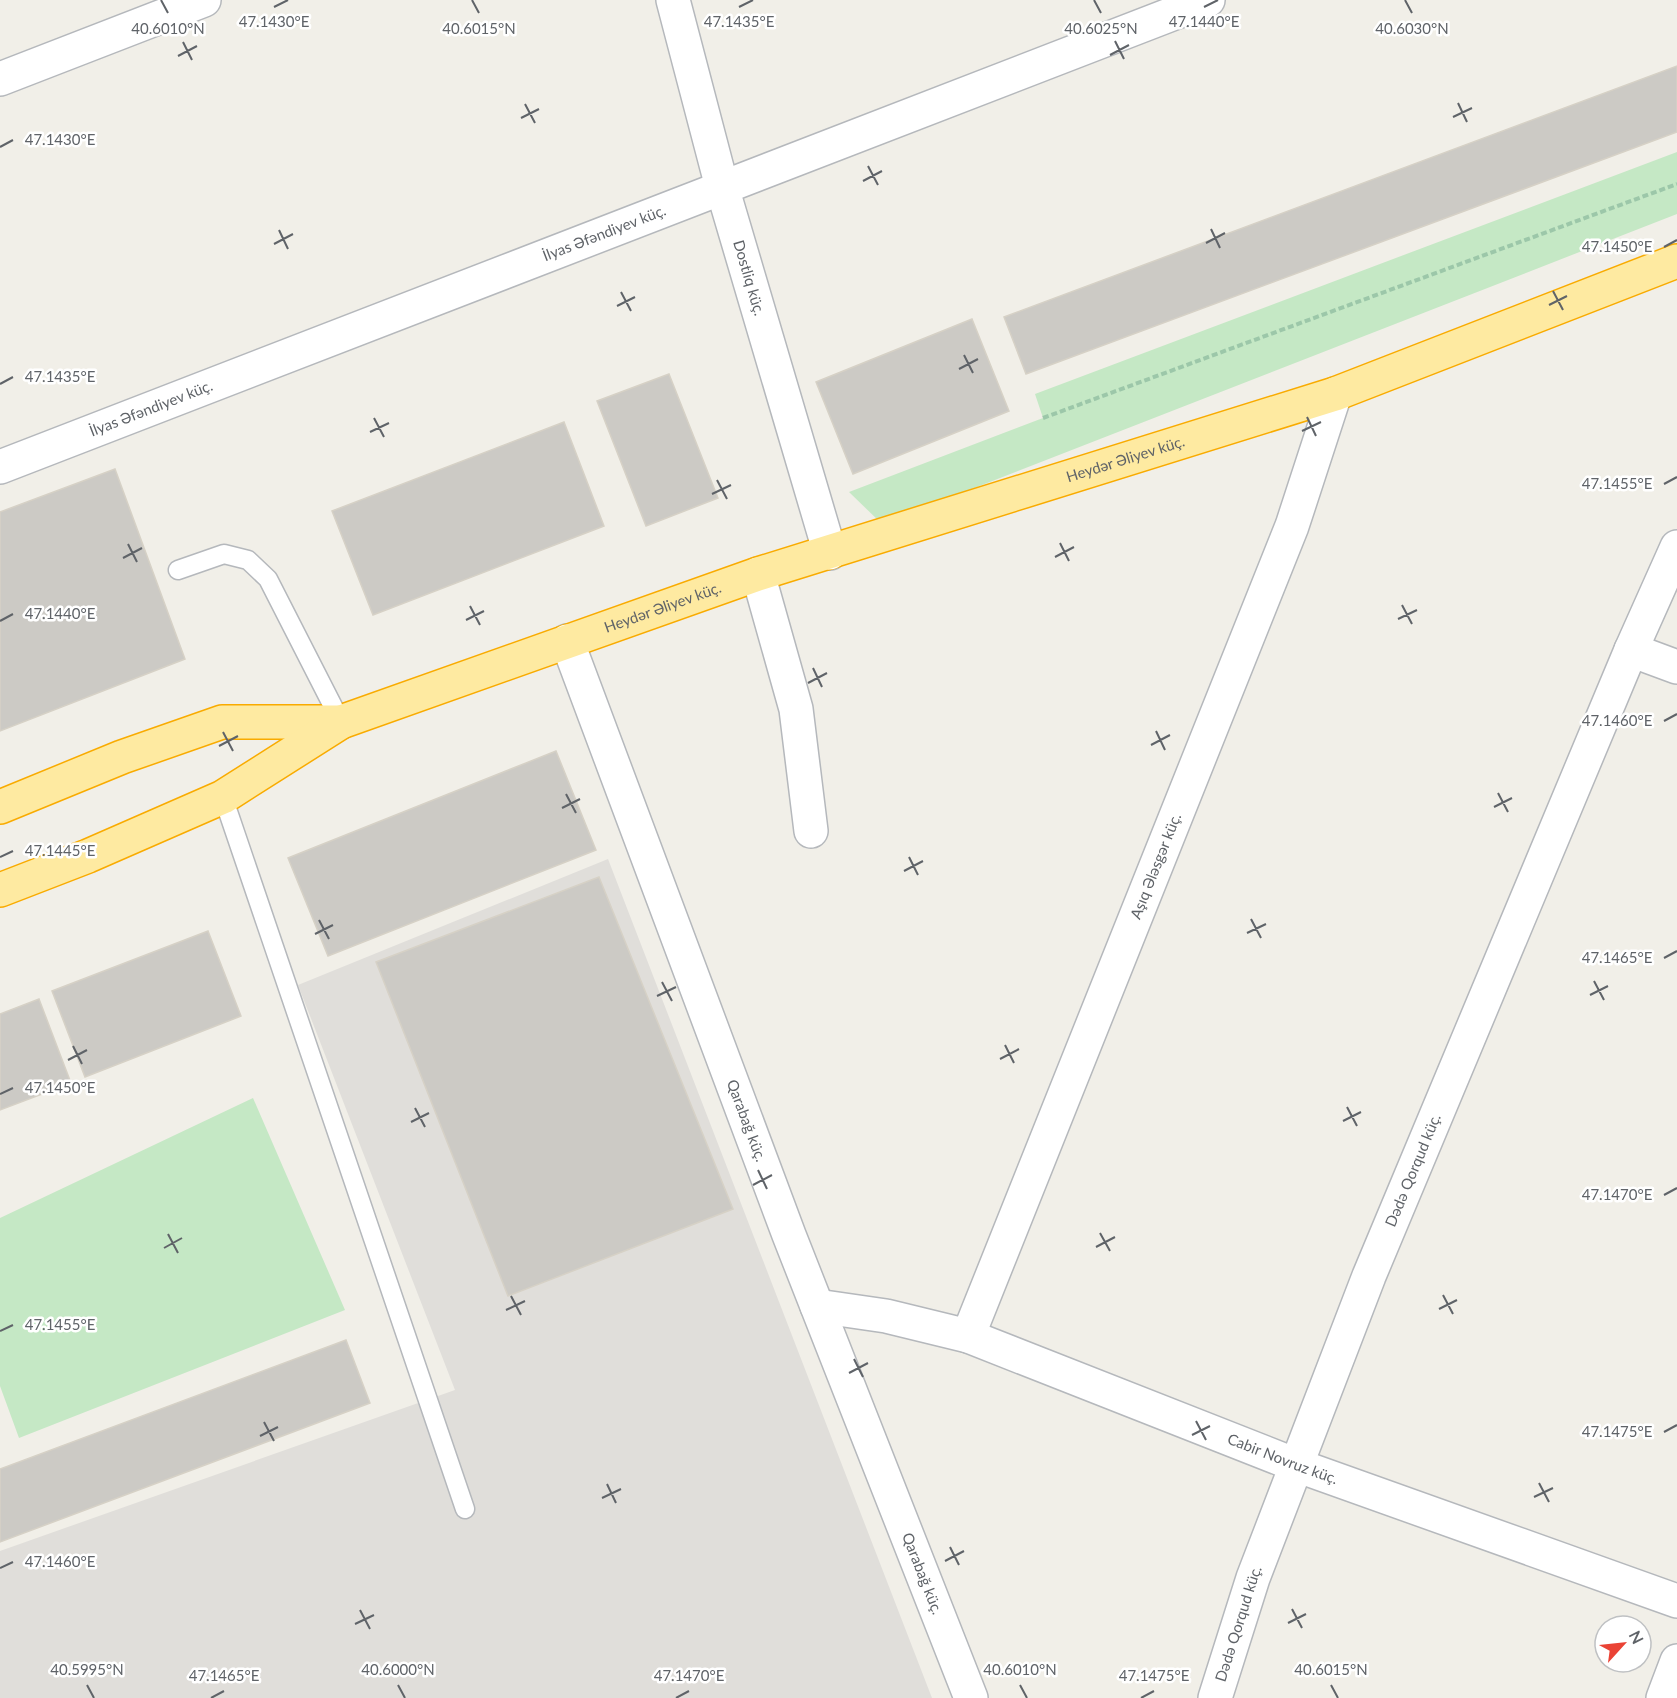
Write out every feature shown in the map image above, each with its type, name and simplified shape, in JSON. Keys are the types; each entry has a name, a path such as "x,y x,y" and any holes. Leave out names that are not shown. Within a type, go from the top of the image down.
{"highway":[{"name":"Heydər Əliyev küç.","path":"341,722 758,574 1335,394 1677,261"},
{"path":"0,807 122,757 222,722 341,722"},
{"path":"0,890 88,856 223,797 341,722"}],"street":[{"path":"0,78 204,0"},
{"name":"Dostliq küç.","path":"673,0 722,187 830,553"},
{"name":"İlyas Əfəndiyev küç.","path":"0,467 1208,0"},
{"name":"Aşıq Ələsgər küç.","path":"968,1336 1288,537 1335,394"},
{"name":"Dədə Qorqud küç.","path":"1215,1698 1253,1578 1369,1276 1631,650 1677,548"},
{"path":"758,574 796,709 811,831"},
{"name":"Qarabağ küç.","path":"567,641 817,1306 970,1698"},
{"path":"1631,650 1677,667"},
{"name":"Cabir Novruz küç.","path":"817,1306 886,1316 968,1336 1296,1465 1677,1601"},
{"path":"1663,1698 1677,1661"}],"lane":[{"path":"178,570 225,554 248,560 268,579 341,722"},
{"path":"223,797 465,1509"}],"path":[{"path":"1043,418 1677,184"}],"shaded area":[{"path":"608,859 932,1698 0,1698 0,1551 455,1390 298,985"}],"green space":[{"path":"1677,152 1677,214 882,524 849,492 1043,418 1035,394"},
{"path":"253,1098 345,1310 19,1438 0,1386 0,1218"}],"building":[{"path":"1677,66 1677,132 1026,374 1004,317"},
{"path":"972,319 1009,411 853,474 816,382"},
{"path":"669,374 718,498 646,526 597,401"},
{"path":"564,422 604,526 373,615 332,511"},
{"path":"115,469 185,659 0,731 0,512"},
{"path":"556,751 596,850 328,956 288,858"},
{"path":"599,877 733,1209 508,1296 376,962"},
{"path":"208,931 241,1016 85,1077 52,991"},
{"path":"39,999 71,1083 0,1110 0,1014"},
{"path":"346,1340 370,1403 0,1542 0,1469"}]}
